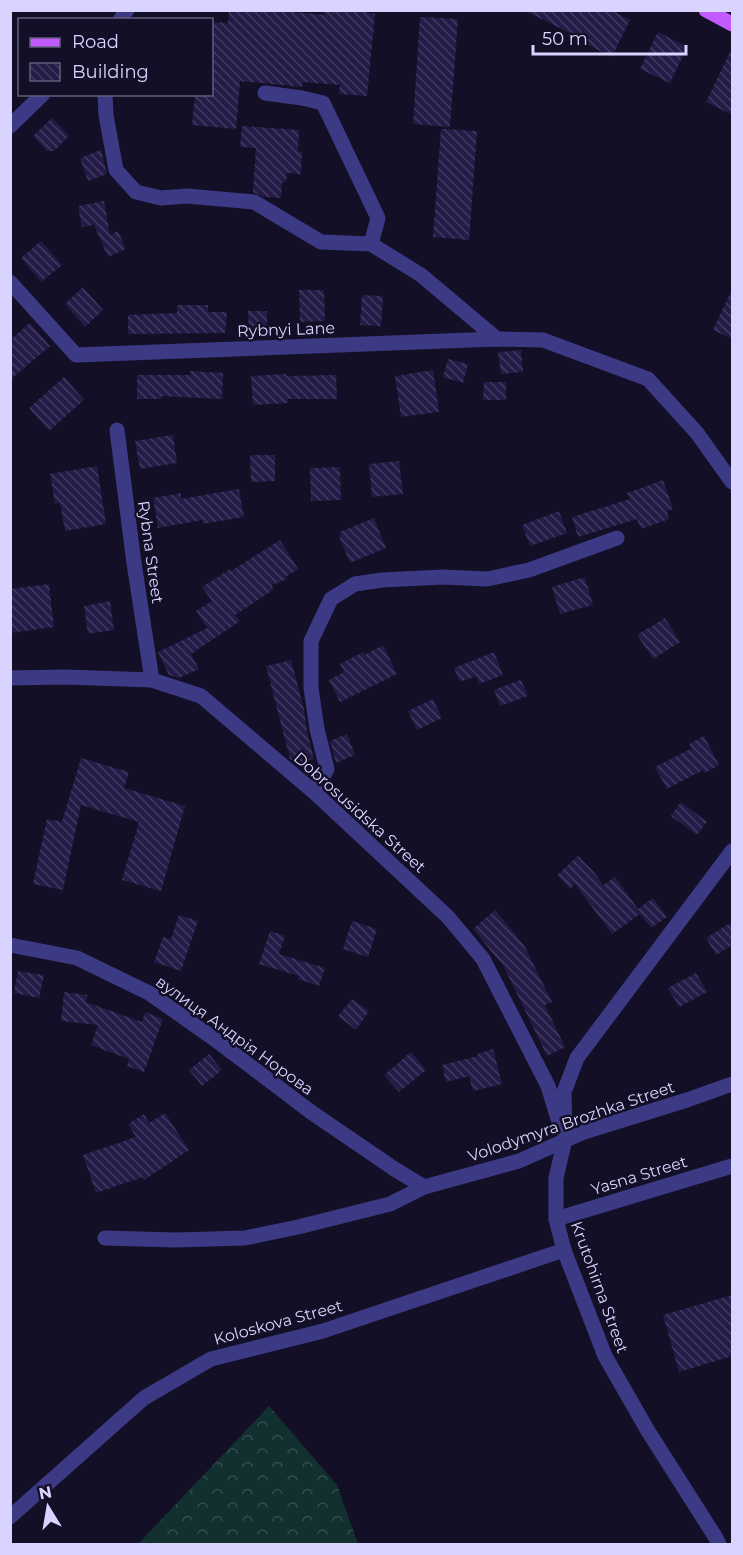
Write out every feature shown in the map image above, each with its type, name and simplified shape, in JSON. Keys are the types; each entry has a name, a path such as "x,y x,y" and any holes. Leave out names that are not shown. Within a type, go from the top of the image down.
{"main road":[{"path":"706,10 732,24"}],"street":[{"path":"265,93 323,103 378,218 371,244"},
{"path":"10,126 41,96"},
{"path":"105,96 106,115 116,170 136,192 161,198 187,196 254,202 321,242 371,244 421,275 497,339 543,340 648,379 697,433 732,483"},
{"name":"Rybnyi Lane","path":"10,282 76,356 497,339"},
{"name":"Rybna Street","path":"117,430 152,680"},
{"path":"314,792 327,769 317,729 311,688 311,641 331,599 355,584 382,580 487,579 528,570 617,538"},
{"name":"Dobrosusidska Street","path":"10,678 152,680 201,696 314,792 448,916 483,959 548,1086 565,1139"},
{"name":"Krutohirna Street","path":"719,1545 604,1356 564,1250 556,1219 556,1178 565,1139 564,1092 577,1058 732,851"},
{"name":"вулиця Андрія Норова","path":"10,945 77,958 149,993 311,1112 424,1187"},
{"name":"Volodymyra Brozhka Street","path":"105,1238 175,1240 245,1238 298,1227 390,1204 424,1187 519,1161 584,1132 732,1084"},
{"name":"Yasna Street","path":"556,1219 732,1166"},
{"name":"Koloskova Street","path":"10,1517 144,1398 211,1359 323,1331 564,1250"}],"green space":[{"path":"269,1406 337,1485 358,1544 138,1544"}],"building":[{"path":"229,10 274,10 324,15 325,10 368,10 368,13 375,14 367,96 339,94 340,85 303,82 302,87 240,81 236,129 192,125 195,96 213,96 213,22 228,23"},
{"path":"523,10 611,10 630,20 612,57 582,42 584,40"},
{"path":"420,17 458,19 450,127 413,124"},
{"path":"658,32 687,47 670,83 640,69"},
{"path":"732,48 732,115 706,102"},
{"path":"52,118 69,136 54,151 47,151 33,136"},
{"path":"242,126 299,130 298,151 302,152 301,174 287,173 286,182 282,182 281,198 264,197 253,192 256,148 240,147"},
{"path":"441,129 477,131 469,240 433,237"},
{"path":"101,150 107,174 88,181 80,158"},
{"path":"104,201 110,235 118,231 126,249 108,257 94,225 82,227 78,206"},
{"path":"41,241 62,265 41,282 21,258"},
{"path":"83,287 103,310 85,327 65,304"},
{"path":"732,289 732,339 713,330"},
{"path":"299,290 324,290 325,321 300,322"},
{"path":"362,295 383,296 381,326 360,325"},
{"path":"177,305 208,305 208,312 227,312 225,333 128,334 128,315 177,313"},
{"path":"248,311 267,311 267,334 249,334"},
{"path":"30,323 50,346 10,380 10,340"},
{"path":"521,350 523,372 501,374 498,352"},
{"path":"448,359 468,364 463,383 443,377"},
{"path":"433,370 439,412 401,417 395,376"},
{"path":"190,371 223,373 222,399 162,396 162,399 137,399 137,375 190,375"},
{"path":"287,374 287,376 336,375 337,399 288,399 288,403 253,405 251,376"},
{"path":"64,377 84,400 49,431 29,408"},
{"path":"484,382 506,382 506,400 483,400"},
{"path":"173,435 177,463 140,469 135,441"},
{"path":"250,455 275,455 275,481 251,482"},
{"path":"399,461 403,494 372,497 369,464"},
{"path":"97,466 106,524 65,531 60,503 55,504 50,474"},
{"path":"340,467 341,500 311,501 310,468"},
{"path":"663,480 673,509 667,511 669,519 641,529 637,519 578,537 572,517 630,499 627,493"},
{"path":"239,489 244,517 203,524 202,520 158,528 153,498 181,493 181,499"},
{"path":"559,511 567,533 530,546 522,525"},
{"path":"374,518 386,548 350,563 340,539 340,532"},
{"path":"280,540 298,569 285,577 287,579 272,585 273,590 235,615 240,621 191,654 199,669 179,678 169,675 158,652 207,628 196,611 212,601 202,587"},
{"path":"585,577 593,605 560,614 552,587"},
{"path":"49,584 54,627 10,633 10,589"},
{"path":"110,601 114,630 88,634 84,606"},
{"path":"665,618 680,642 653,659 637,635"},
{"path":"383,645 397,674 340,702 329,680 344,672 340,664"},
{"path":"494,652 503,675 479,684 476,676 460,682 454,668"},
{"path":"291,660 314,759 296,764 290,759 266,666"},
{"path":"521,680 528,696 500,706 494,690"},
{"path":"433,699 442,718 417,730 408,711"},
{"path":"347,734 355,755 336,763 330,741"},
{"path":"704,736 719,765 705,773 703,770 667,789 655,767 692,748 689,744"},
{"path":"81,758 129,772 124,788 185,806 161,891 122,880 139,822 81,805 63,890 33,884 47,819 62,822"},
{"path":"681,802 707,822 697,835 671,816"},
{"path":"578,856 603,885 615,877 638,909 653,898 667,917 651,928 640,914 612,934 575,884 570,889 557,875"},
{"path":"495,910 524,945 552,1002 545,1005 565,1047 547,1056 504,967 473,929"},
{"path":"179,915 198,921 181,971 154,962 163,937 171,939"},
{"path":"352,921 377,929 368,957 343,949"},
{"path":"732,922 732,945 716,955 706,938"},
{"path":"270,931 285,936 279,954 325,968 319,986 298,979 299,976 259,964"},
{"path":"18,971 44,975 39,998 14,993"},
{"path":"696,973 707,992 679,1007 668,988"},
{"path":"64,992 87,995 86,1002 142,1022 145,1012 163,1019 144,1072 127,1066 129,1059 91,1045 98,1025 61,1021"},
{"path":"352,999 369,1011 356,1030 338,1016"},
{"path":"493,1049 502,1084 473,1091 469,1076 446,1082 442,1065 478,1056 477,1054"},
{"path":"411,1052 426,1070 399,1092 384,1075"},
{"path":"209,1054 222,1070 202,1086 189,1070"},
{"path":"165,1113 189,1150 144,1180 143,1177 96,1193 83,1155 136,1137 128,1124 144,1114 149,1123"},
{"path":"732,1295 732,1356 679,1372 663,1315"}]}
